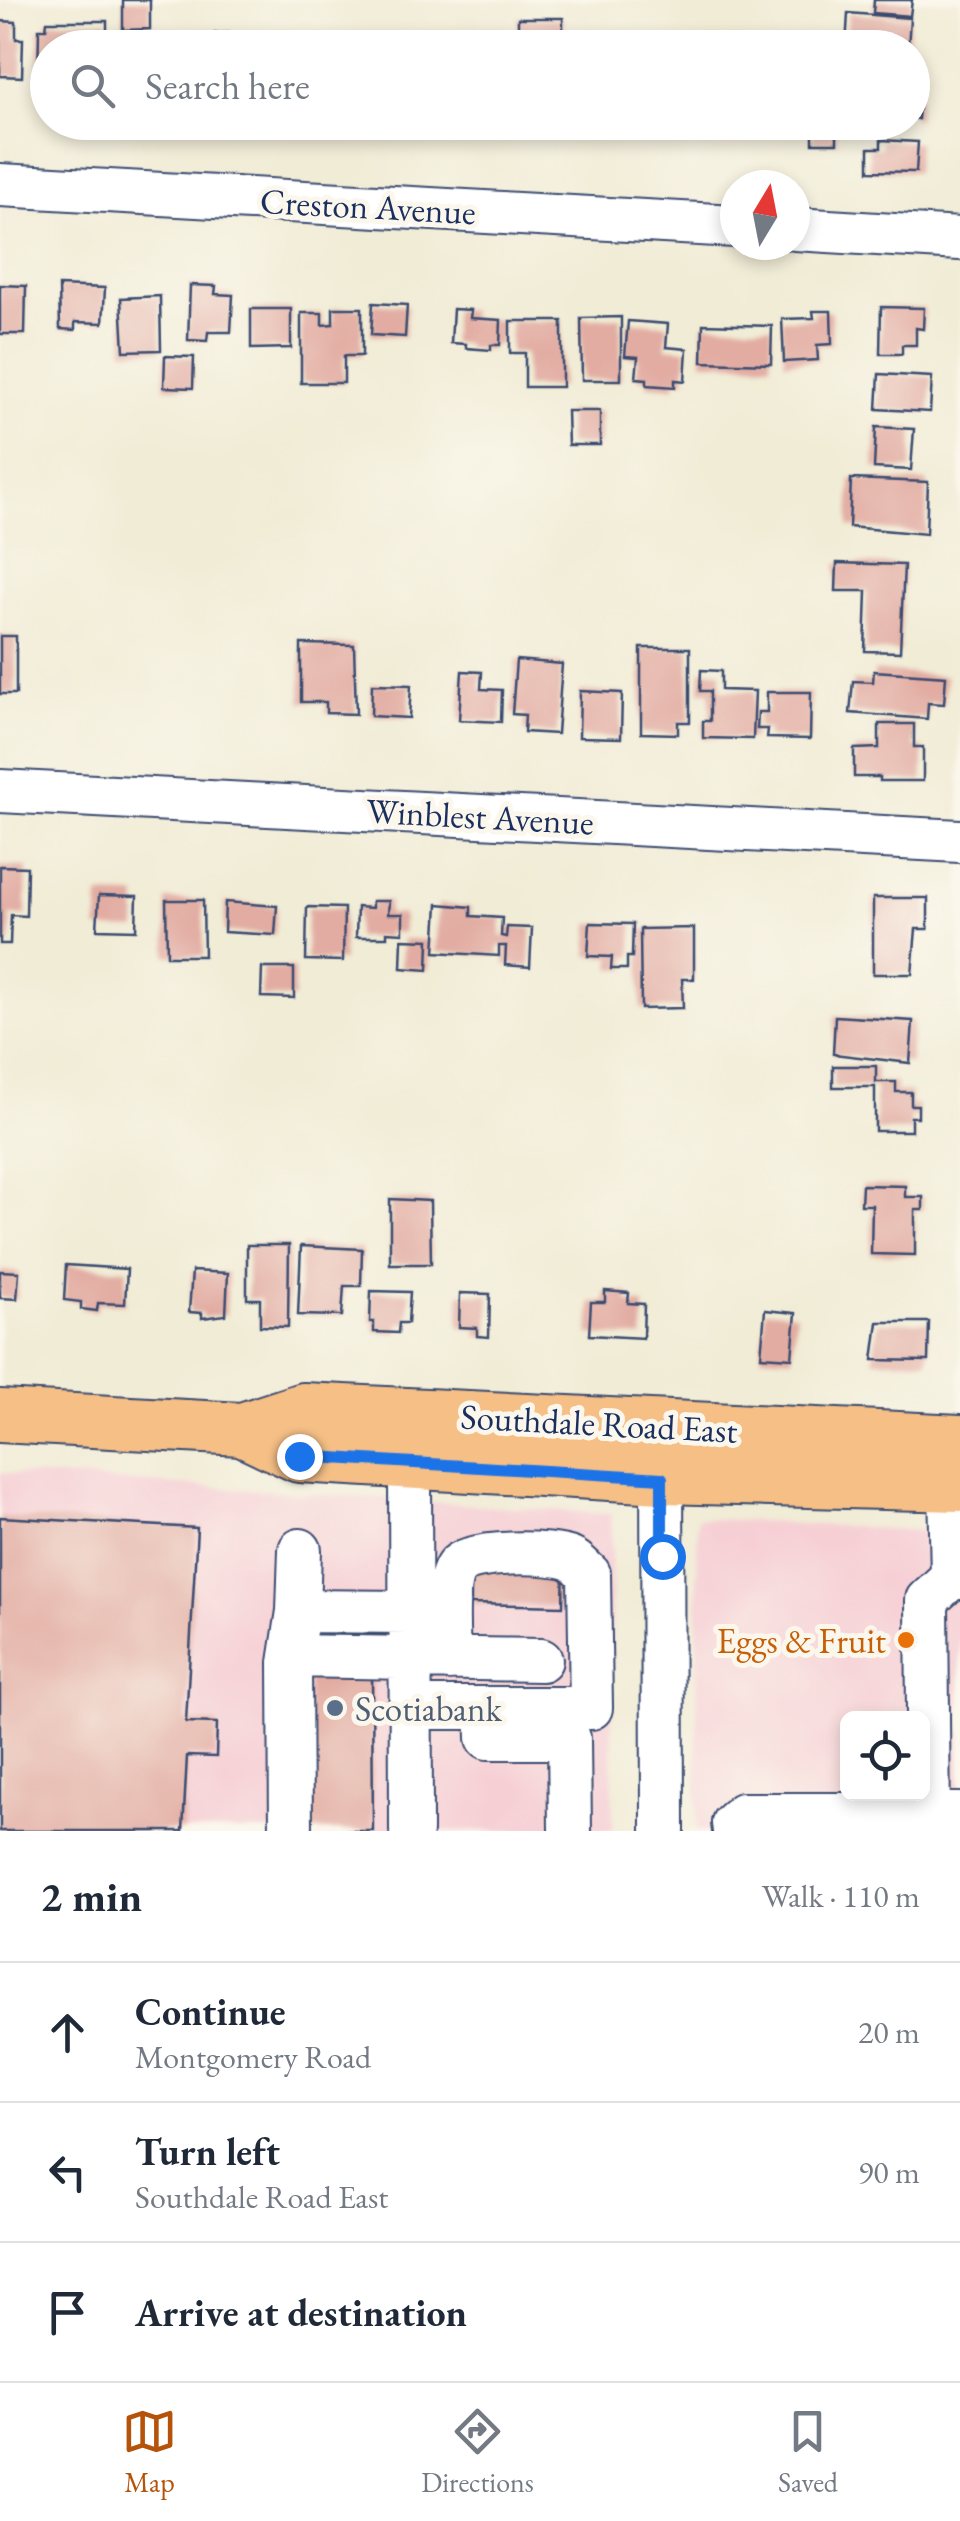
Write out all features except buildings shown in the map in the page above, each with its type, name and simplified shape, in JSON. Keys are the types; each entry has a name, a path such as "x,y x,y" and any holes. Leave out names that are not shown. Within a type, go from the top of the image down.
{"main road":[{"name":"Southdale Road East","path":"0,1416 242,1429 303,1409 662,1426 956,1470"},
{"name":"Southdale Road East","path":"242,1429 299,1456 662,1478 956,1470"}],"street":[{"name":"Creston Avenue","path":"0,185 720,225"},
{"path":"810,231 960,238"},
{"name":"Winblest Avenue","path":"0,791 960,842"},
{"path":"662,1426 663,1831"},
{"path":"410,1462 409,1612 430,1660"},
{"path":"734,1831 734,1822 743,1814 939,1820 944,1744 927,1600 956,1578 956,1470"},
{"path":"292,1831 292,1656 300,1550"},
{"path":"410,1708 591,1708 588,1574 574,1560 557,1556 478,1555 464,1559 456,1567 430,1660 410,1708 411,1831"},
{"path":"298,1611 409,1612"},
{"path":"292,1656 430,1660 552,1655 564,1708"},
{"path":"488,1708 488,1738 569,1738 570,1831"}],"shaded area":[{"path":"0,1473 611,1514 613,1831 0,1831"},
{"path":"697,1518 960,1533 960,1831 697,1831"}],"place":[{"name":"Eggs & Fruit","path":"906,1640"},
{"name":"Scotiabank","path":"335,1708"}],"route":[{"path":"299,1456 662,1478 662,1556"}]}
